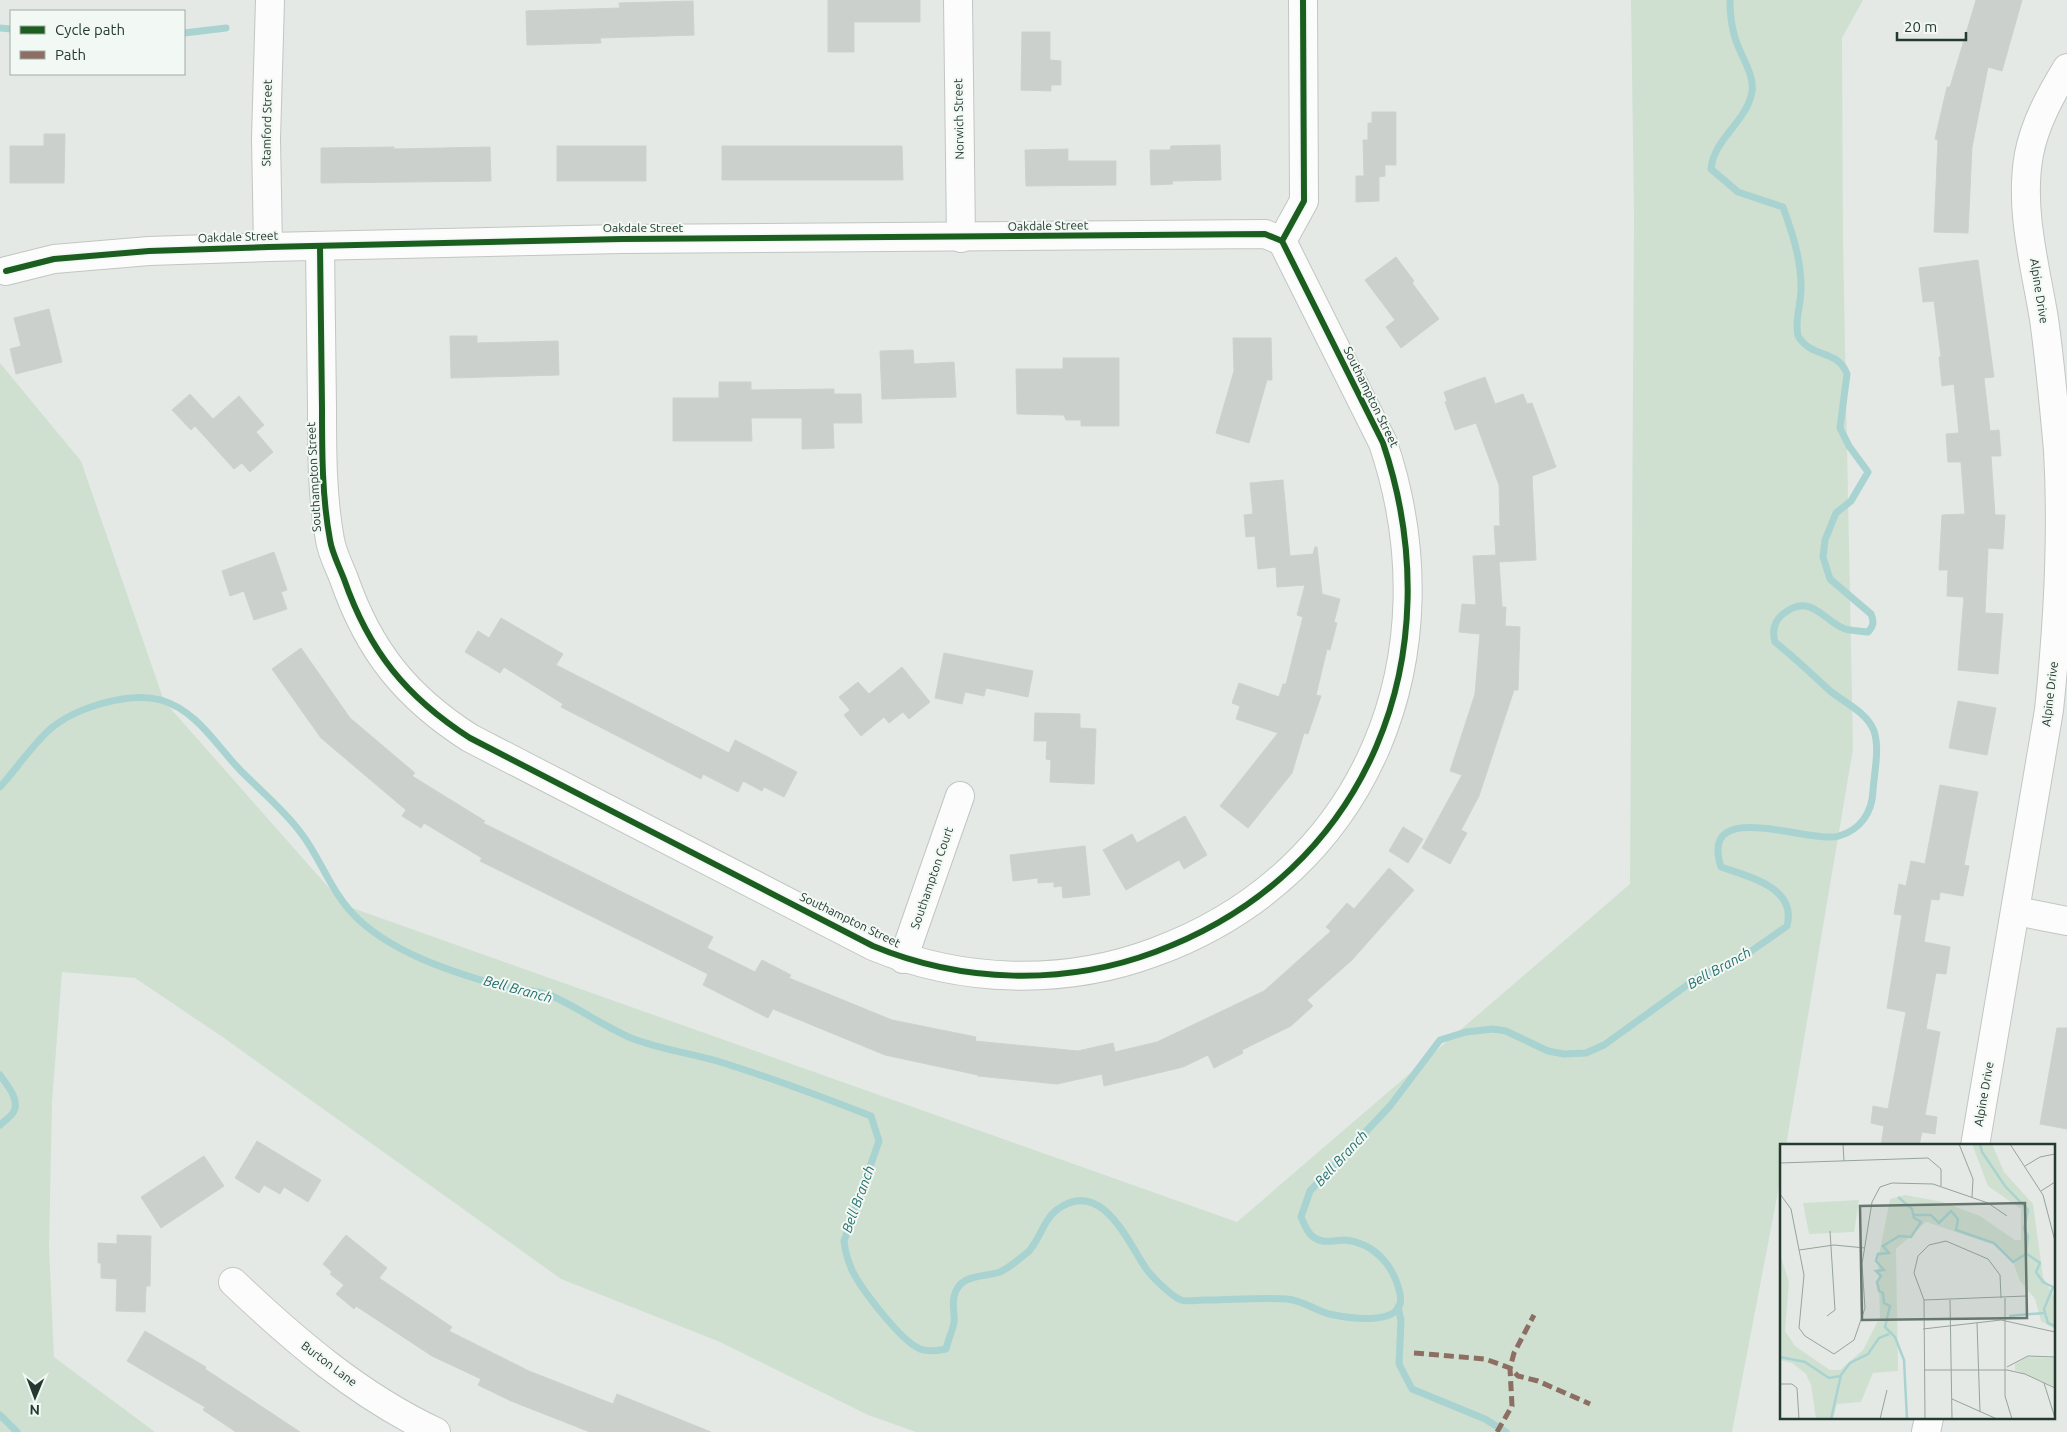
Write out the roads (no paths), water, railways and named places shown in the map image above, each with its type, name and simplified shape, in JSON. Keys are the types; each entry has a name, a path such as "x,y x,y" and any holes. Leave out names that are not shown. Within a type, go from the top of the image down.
{"street":[{"name":"Stamford Street","path":"268,247 266,138 270,0"},
{"name":"Norwich Street","path":"958,0 961,238"},
{"path":"1282,241 1304,202 1303,0"},
{"name":"Alpine Drive","path":"1975,1144 2050,710 2059,586 2060,523 2057,442 2044,322 2026,208 2026,171 2030,151 2044,110 2067,68"},
{"name":"Oakdale Street","path":"6,271 54,259 149,251 268,247 622,239 961,238 1265,234 1282,241"},
{"name":"Southampton Street","path":"320,246 322,451 325,504 330,542 354,609 391,671 428,708 470,738 873,946 904,959 973,973 1040,976 1109,967 1178,944 1233,915 1266,891 1290,870 1332,824 1368,767 1391,709 1404,649 1408,587 1402,514 1395,478 1383,442 1282,241"},
{"name":"Southampton Court","path":"904,959 960,796"},
{"path":"2016,911 2067,921"},
{"name":"Burton Lane","path":"233,1282 281,1327 356,1385 402,1414 436,1432"}],"waterway":[{"name":"Bell Branch","path":"0,787 42,737 72,715 118,700 133,698 161,700 186,712 196,721 242,772 288,817 309,844 334,889 349,910 359,920 390,943 426,961 463,975 501,986 540,992 552,996 601,1023 642,1042 736,1067 871,1116 879,1141 844,1241 845,1248 852,1270 872,1301 903,1336 920,1349 926,1351 946,1349 954,1323 954,1297 961,1284 972,1278 1000,1272 1011,1265 1028,1252 1053,1213 1073,1201 1087,1201 1100,1207 1111,1216 1148,1271 1167,1290 1181,1300 1287,1299 1298,1301 1329,1314 1362,1318 1386,1316 1395,1312 1400,1305 1400,1294 1393,1274 1381,1257 1374,1251 1355,1242 1316,1239 1309,1232 1301,1217 1310,1191 1390,1106 1440,1040 1466,1032 1493,1029 1506,1031 1548,1051 1564,1054 1586,1053 1604,1045 1697,978 1747,954 1787,926 1788,913 1785,902 1778,893 1757,880 1721,867 1718,845 1726,833 1741,828 1761,828 1825,837 1839,836 1853,830 1864,820 1872,799 1877,753 1876,738 1871,724 1860,713 1829,690 1775,642 1774,638 1774,626 1780,617 1793,608 1801,606 1816,610 1845,629 1868,632 1871,628 1873,621 1871,614 1830,579 1823,557 1825,540 1836,513 1851,501 1868,472 1849,446 1840,428 1847,374 1843,366 1831,357 1810,348 1798,336 1797,324 1801,276 1793,236 1783,207 1738,192 1711,169 1713,158 1718,148 1743,113 1749,103 1752,92 1749,70 1733,30 1730,0"},
{"path":"0,28 10,29"},
{"path":"185,33 226,28"},
{"path":"0,1075 12,1092 15,1102 12,1115 0,1125"},
{"path":"1398,1307 1401,1320 1399,1364 1412,1389 1485,1419 1506,1432"},
{"path":"0,1415 17,1432"}]}
